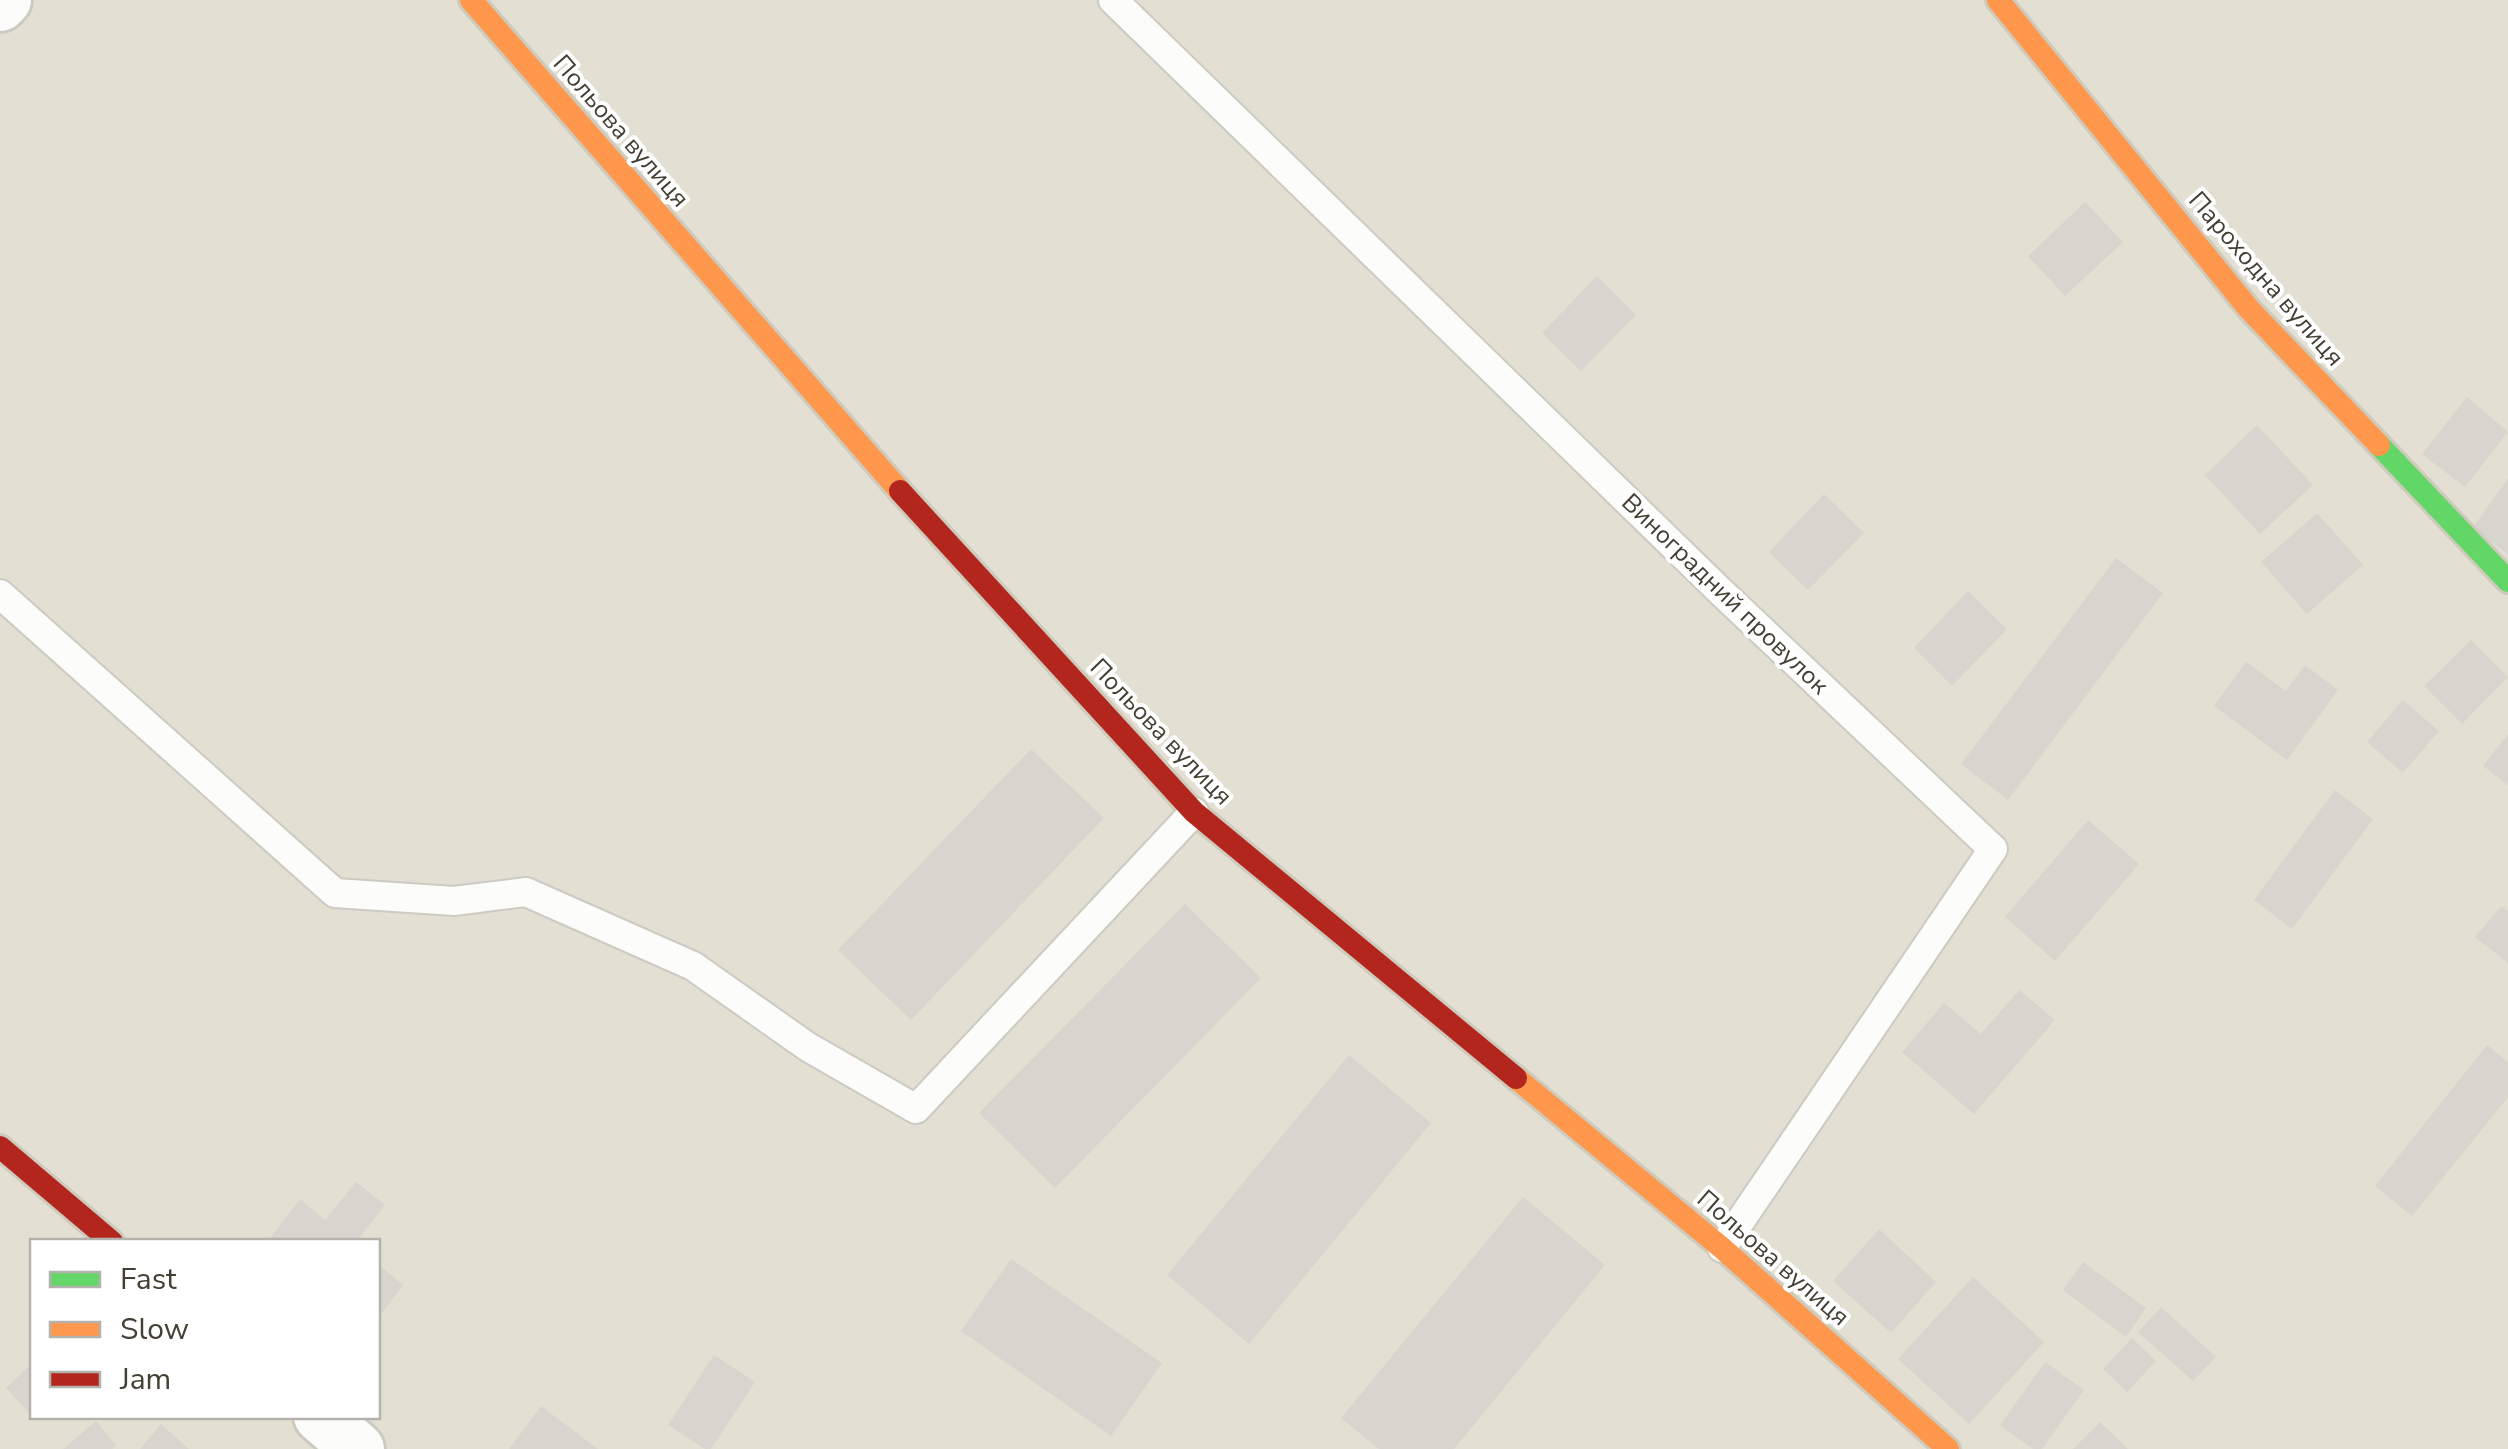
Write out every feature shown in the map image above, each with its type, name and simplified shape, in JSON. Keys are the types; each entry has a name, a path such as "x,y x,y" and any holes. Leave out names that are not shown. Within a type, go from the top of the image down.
{"street":[{"name":"Польова вулиця","path":"471,0 838,424 1194,812 1722,1248 1948,1449"},
{"name":"Пароходна вулиця","path":"1998,0 2249,309 2508,581"},
{"path":"0,1147 108,1239"},
{"path":"323,1419 358,1449"}],"lane":[{"name":"Виноградний провулок","path":"1113,0 1718,589 1993,848 1722,1248"},
{"path":"0,594 335,893 454,900 526,892 693,966 808,1047 916,1108 1194,812"}],"shaded area":[{"path":"0,0 2508,0 2508,1449 0,1449"}],"building":[{"path":"2085,202 2123,242 2065,296 2028,256"},
{"path":"1597,276 1636,315 1581,371 1542,333"},
{"path":"2467,397 2508,432 2465,487 2422,454"},
{"path":"2257,425 2313,485 2260,534 2205,475"},
{"path":"2508,478 2508,554 2472,529"},
{"path":"1824,494 1864,533 1808,590 1769,552"},
{"path":"2317,513 2363,565 2307,614 2261,562"},
{"path":"2116,558 2163,593 2008,800 1961,764"},
{"path":"1968,591 2007,629 1952,686 1914,648"},
{"path":"2471,640 2508,677 2462,724 2424,686"},
{"path":"2246,662 2286,691 2305,665 2338,690 2287,760 2214,706"},
{"path":"2403,700 2439,731 2403,773 2367,742"},
{"path":"2508,734 2508,785 2483,766"},
{"path":"1031,749 1104,818 911,1020 838,950"},
{"path":"2335,790 2373,819 2292,929 2254,900"},
{"path":"2088,820 2139,864 2055,961 2005,917"},
{"path":"1185,904 1261,978 1055,1188 979,1113"},
{"path":"2501,906 2508,911 2508,963 2475,937"},
{"path":"2019,990 2055,1020 1974,1114 1902,1052 1944,1003 1981,1034"},
{"path":"2487,1045 2508,1062 2508,1097 2412,1216 2375,1186"},
{"path":"1349,1055 1431,1123 1249,1344 1167,1275"},
{"path":"356,1182 385,1205 358,1239 269,1239 300,1199 325,1220"},
{"path":"1523,1197 1605,1265 1454,1449 1379,1449 1341,1418"},
{"path":"1879,1229 1936,1282 1891,1333 1833,1281"},
{"path":"1011,1259 1162,1363 1111,1436 961,1331"},
{"path":"2083,1262 2146,1308 2126,1337 2063,1290"},
{"path":"380,1266 403,1285 380,1315"},
{"path":"1973,1277 2044,1342 1969,1424 1898,1359"},
{"path":"2161,1307 2216,1357 2193,1381 2138,1332"},
{"path":"2132,1338 2156,1361 2127,1392 2103,1369"},
{"path":"714,1355 755,1382 711,1449 705,1449 668,1425"},
{"path":"2045,1362 2084,1390 2042,1449 2033,1449 2000,1425"},
{"path":"30,1365 30,1414 6,1388"},
{"path":"541,1406 598,1449 509,1449"},
{"path":"96,1421 116,1446 63,1449"},
{"path":"2100,1422 2128,1449 2073,1449"},
{"path":"161,1424 189,1449 140,1449"}],"traffic: fast":[{"path":"2379,445 2508,581"}],"traffic: slow":[{"path":"471,0 900,491"},
{"path":"1998,0 2249,309 2379,445"},
{"path":"1516,1078 1722,1248 1948,1449"}],"traffic: jam":[{"path":"900,491 1194,812 1516,1078"},
{"path":"0,1147 108,1239"}]}
